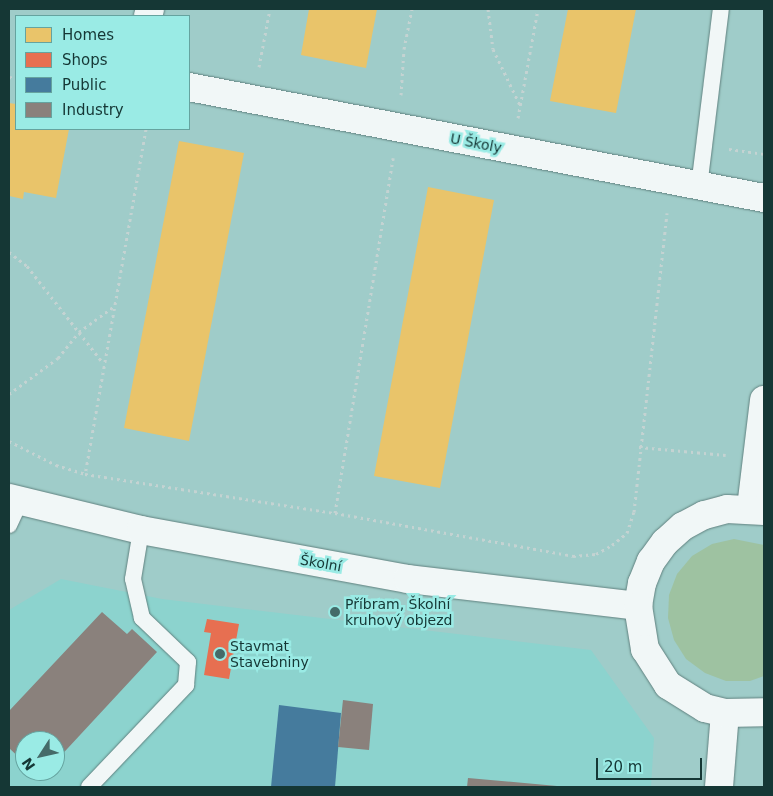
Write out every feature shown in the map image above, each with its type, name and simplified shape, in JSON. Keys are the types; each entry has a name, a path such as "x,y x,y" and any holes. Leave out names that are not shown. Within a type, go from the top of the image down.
{"street":[{"name":"U Školy","path":"190,87 699,187 764,198"},
{"path":"764,400 758,510 719,511 683,526 665,542 651,561 642,583 638,606 645,649 668,685 705,708 725,714 764,712"},
{"name":"Školní","path":"12,508 408,579 638,606"},
{"path":"719,787 725,714"}],"lane":[{"path":"699,187 721,9"},
{"path":"88,787 186,685 188,662 142,618 133,579 141,530"}],"path":[{"path":"252,99 270,9"},
{"path":"335,513 398,128 404,49 412,9"},
{"path":"488,9 493,50 520,106"},
{"path":"512,150 538,9"},
{"path":"85,474 113,307 146,130"},
{"path":"704,146 764,154"},
{"path":"9,441 56,465 85,474 335,513 573,556 596,554 627,532 634,512 639,447 671,181"},
{"path":"9,252 27,266 104,363"},
{"path":"9,394 58,358 79,332 113,307"},
{"path":"639,447 728,456"}],"shaded area":[{"path":"61,579 162,599 591,650 654,738 651,787 9,787 9,610"}],"green space":[{"path":"734,539 764,545 764,676 750,681 726,681 705,673 686,659 674,640 668,618 669,595 677,574 692,556 712,544"}],"building: Homes":[{"path":"309,9 377,9 366,68 301,55"},
{"path":"568,9 636,9 616,113 550,101"},
{"path":"9,103 15,104 15,130 69,130 56,198 24,192 23,199 9,196"},
{"path":"179,141 244,153 189,441 124,428"},
{"path":"428,187 494,200 440,488 374,476"}],"building: Shops":[{"name":"Stavmat Stavebniny","path":"207,619 239,624 229,679 204,675 211,633 204,632"}],"building: Public":[{"path":"279,705 341,713 335,787 271,787"}],"building: Industry":[{"path":"102,612 127,634 132,629 157,652 65,751 65,731 15,731 15,754 9,748 9,711"},
{"path":"343,700 373,704 369,750 338,747"},
{"path":"468,778 557,786 557,787 467,787"}],"place":[{"name":"Příbram, Školní kruhový objezd","path":"335,612"},
{"name":"Stavmat Stavebniny","path":"220,654"}]}
